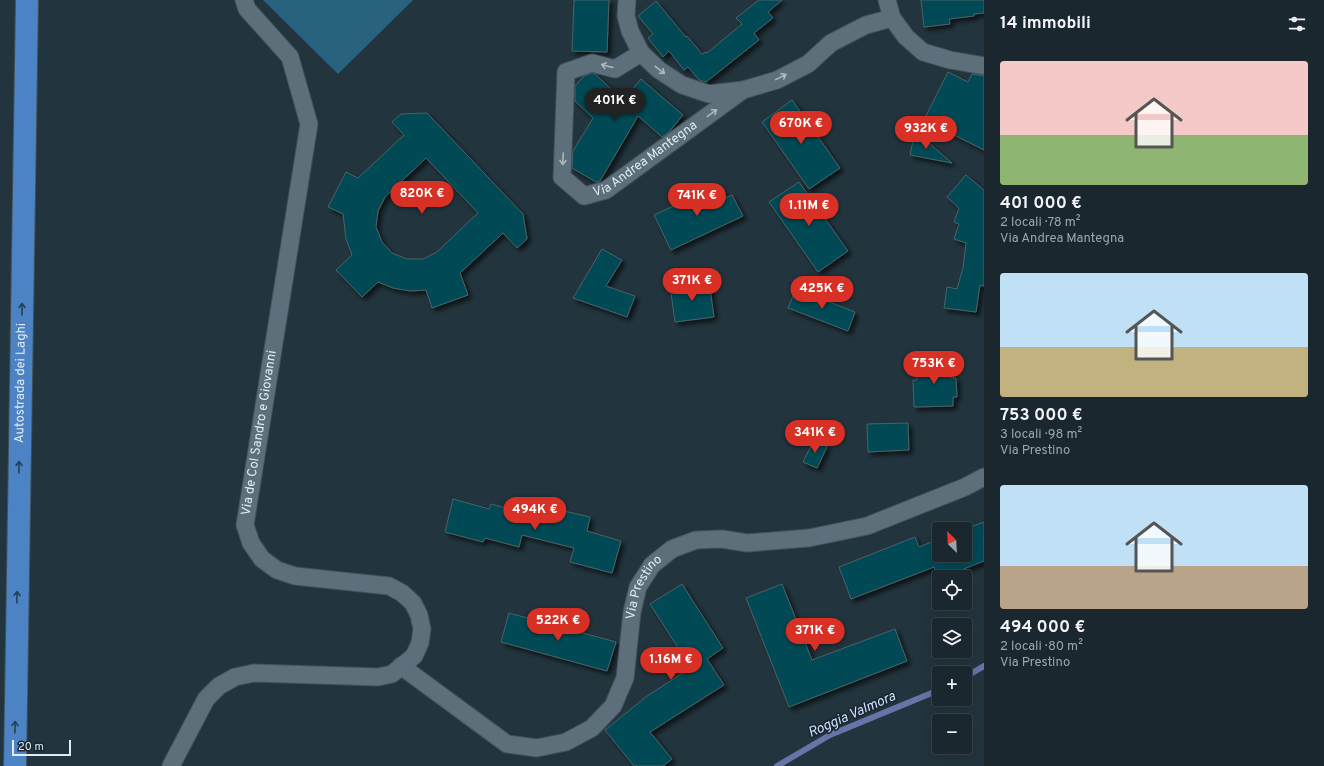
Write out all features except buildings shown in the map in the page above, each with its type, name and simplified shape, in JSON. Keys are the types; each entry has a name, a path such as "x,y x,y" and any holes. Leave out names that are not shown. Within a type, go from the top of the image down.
{"highway":[{"name":"Autostrada dei Laghi","path":"15,766 27,0"}],"street":[{"name":"Via de Col Sandro e Giovanni","path":"171,766 206,699 219,686 235,678 254,673 378,677 392,674 414,656 420,643 422,629 419,615 412,602 402,592 389,586 295,576 277,570 262,559 251,544 245,525 309,124 290,57 247,9 244,0"},
{"name":"Via Andrea Mantegna","path":"628,0 626,16 630,31 641,53 659,70 682,85 709,94 743,90 777,80 808,64 831,43 866,25 892,18"},
{"path":"887,0 892,18 906,37 923,52 950,60 984,66"},
{"name":"Via Andrea Mantegna","path":"641,53 615,69 592,62 566,72 562,176 584,196 606,190 743,90"},
{"name":"Via Prestino","path":"401,666 507,744 537,748 566,742 592,728 613,706 625,678 632,612 638,587 652,566 672,549 696,540 722,539 748,543 809,538 867,526 965,487 984,477"}],"shaded area":[{"path":"263,0 413,0 338,74"}],"waterway":[{"name":"Roggia Valmora","path":"972,673 984,666"},
{"name":"Roggia Valmora","path":"777,766 830,735 932,693"}]}
